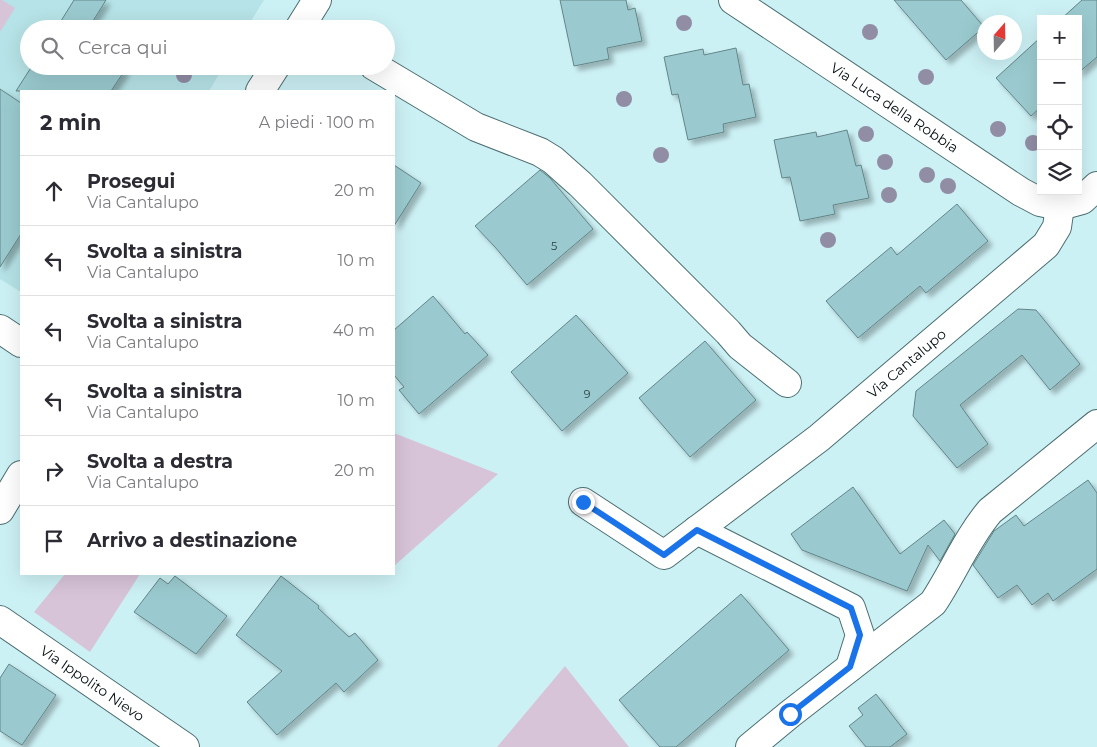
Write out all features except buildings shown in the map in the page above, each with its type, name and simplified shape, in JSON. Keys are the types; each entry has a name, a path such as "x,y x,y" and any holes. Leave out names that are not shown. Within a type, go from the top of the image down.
{"street":[{"path":"307,20 317,0"},
{"name":"Via Luca della Robbia","path":"733,0 1021,192 1040,202 1060,206"},
{"path":"261,90 270,75"},
{"path":"389,75 476,127 540,152 553,160 580,184 740,346 787,383"},
{"path":"1060,206 1082,200 1097,186"},
{"name":"Via Cantalupo","path":"583,502 664,555 820,438 1046,245 1057,227 1060,206"},
{"path":"0,330 20,342"},
{"path":"750,747 933,603 945,586 980,523 990,511 1097,424"},
{"path":"0,510 20,477"},
{"path":"697,530 851,608 860,635 850,667"},
{"name":"Via Ippolito Nievo","path":"0,620 185,747"}],"shaded area":[{"path":"0,0 264,0 252,20 20,20 20,75 219,75 210,90 20,90 20,291 0,279"},
{"path":"0,0 15,8 0,32"},
{"path":"395,433 498,474 395,565"},
{"path":"64,575 139,575 90,652 34,612"},
{"path":"565,666 629,747 497,747"}],"route":[{"path":"583,502 664,555 697,530 851,608 860,635 850,667 790,714"}]}
